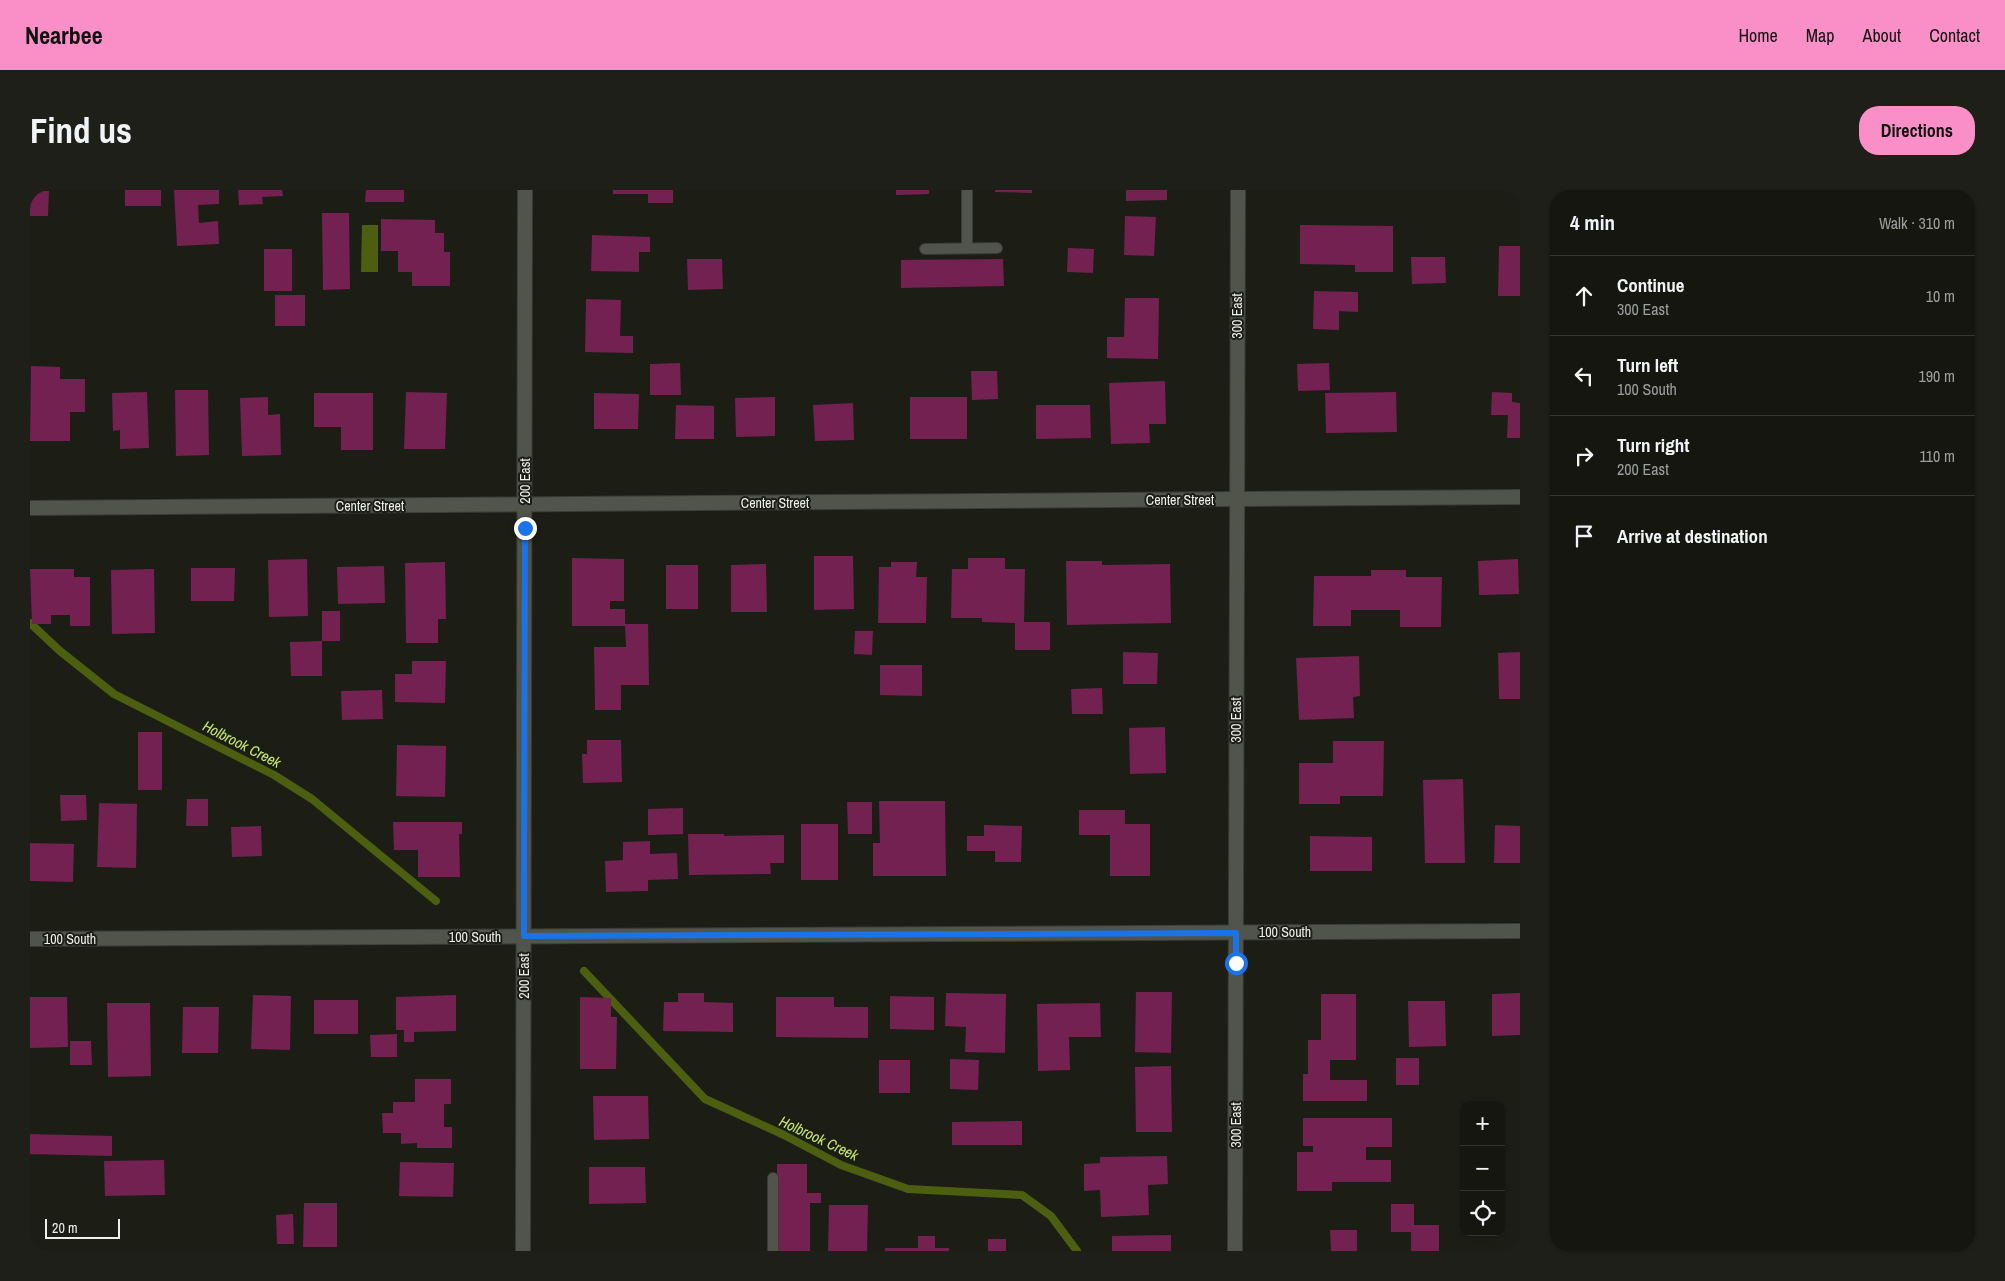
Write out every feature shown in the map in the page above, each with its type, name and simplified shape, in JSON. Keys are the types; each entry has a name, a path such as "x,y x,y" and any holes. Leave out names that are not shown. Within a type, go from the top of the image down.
{"street":[{"name":"200 East","path":"523,1251 525,190"},
{"name":"300 East","path":"1236,1251 1238,190"},
{"name":"Center Street","path":"30,508 1520,497"},
{"name":"100 South","path":"30,939 1520,931"}],"lane":[{"path":"966,190 967,248"},
{"path":"925,249 997,248"},
{"path":"772,1178 773,1251"}],"shaded area":[{"path":"362,225 378,225 378,272 361,272"}],"building":[{"path":"125,190 161,190 161,206 125,206"},
{"path":"174,190 219,190 219,204 198,205 199,223 218,221 219,244 177,246"},
{"path":"238,190 282,190 283,196 262,197 263,204 239,205"},
{"path":"366,190 404,190 404,202 365,202"},
{"path":"613,190 673,190 673,203 648,203 648,194 613,194"},
{"path":"896,190 929,190 929,194 896,195"},
{"path":"995,190 1032,190 1032,193 995,192"},
{"path":"1126,190 1167,190 1167,200 1126,201"},
{"path":"30,191 49,191 48,216 30,216"},
{"path":"322,213 349,213 350,289 323,290"},
{"path":"1125,216 1156,217 1154,256 1124,255"},
{"path":"381,219 435,220 435,233 444,233 444,252 450,252 450,286 412,286 412,272 398,272 398,251 381,251"},
{"path":"1300,225 1393,226 1393,272 1355,272 1355,265 1300,264"},
{"path":"592,235 650,237 650,252 639,252 639,272 591,271"},
{"path":"1499,246 1520,246 1520,296 1498,296"},
{"path":"1068,248 1094,249 1093,273 1067,272"},
{"path":"264,249 292,249 292,291 264,291"},
{"path":"1411,257 1445,257 1446,283 1412,284"},
{"path":"687,259 722,259 723,289 688,290"},
{"path":"1003,259 1004,286 901,288 901,260"},
{"path":"1314,291 1358,292 1358,312 1339,311 1339,330 1313,329"},
{"path":"275,295 305,295 305,326 275,326"},
{"path":"1125,298 1159,298 1158,359 1107,358 1107,337 1124,337"},
{"path":"586,299 621,300 620,336 633,336 633,353 585,352"},
{"path":"680,363 681,395 650,395 650,364"},
{"path":"1329,363 1330,390 1298,391 1297,364"},
{"path":"31,366 60,367 60,379 85,379 85,412 70,412 70,441 30,441"},
{"path":"971,371 997,371 998,399 972,400"},
{"path":"1165,381 1166,424 1149,424 1150,443 1111,444 1109,383"},
{"path":"175,390 208,390 209,455 176,456"},
{"path":"147,392 149,448 120,449 120,430 113,431 112,393"},
{"path":"406,392 447,393 445,449 404,449"},
{"path":"1396,392 1397,432 1326,433 1325,393"},
{"path":"1492,392 1512,393 1512,402 1520,403 1520,438 1507,438 1508,415 1491,415"},
{"path":"314,393 373,393 373,450 341,450 341,427 314,427"},
{"path":"594,393 639,394 638,429 594,429"},
{"path":"268,397 268,415 280,414 281,455 242,456 240,398"},
{"path":"775,397 775,436 736,437 735,398"},
{"path":"910,397 967,397 967,439 910,439"},
{"path":"853,403 854,440 815,441 813,405"},
{"path":"676,405 714,406 714,439 675,439"},
{"path":"1036,405 1090,405 1091,438 1036,439"},
{"path":"814,556 853,556 854,609 814,610"},
{"path":"572,558 624,559 624,601 610,601 610,609 625,609 625,624 648,624 649,685 621,685 621,710 595,710 594,647 626,647 625,626 572,626"},
{"path":"968,558 1005,558 1005,569 1025,569 1024,622 1050,622 1050,650 1015,650 1015,623 982,622 982,618 951,618 952,569 968,569"},
{"path":"307,559 308,616 269,617 268,560"},
{"path":"1518,559 1519,594 1479,595 1478,561"},
{"path":"1066,561 1102,561 1102,565 1170,564 1171,623 1067,625"},
{"path":"445,562 446,619 438,619 438,643 406,643 405,563"},
{"path":"891,562 917,562 916,577 927,577 926,623 878,623 879,567 891,567"},
{"path":"766,564 767,612 731,612 731,565"},
{"path":"666,565 698,565 698,609 666,609"},
{"path":"384,566 385,603 338,604 337,567"},
{"path":"191,568 235,568 234,601 191,601"},
{"path":"30,569 74,569 74,577 90,577 90,626 70,626 70,615 51,615 51,624 32,624"},
{"path":"154,569 155,633 112,634 111,570"},
{"path":"1371,570 1406,570 1406,577 1442,577 1441,627 1400,627 1400,610 1351,610 1351,626 1313,626 1314,576 1371,576"},
{"path":"322,611 340,611 340,641 322,641"},
{"path":"855,631 873,631 872,655 854,654"},
{"path":"322,641 322,676 291,676 290,642"},
{"path":"1123,652 1158,653 1157,684 1123,684"},
{"path":"1520,652 1520,699 1499,699 1498,653"},
{"path":"1359,656 1360,696 1353,697 1354,718 1299,720 1296,658"},
{"path":"412,661 446,661 445,703 395,702 395,674 412,674"},
{"path":"880,665 922,665 922,696 880,695"},
{"path":"1102,688 1103,714 1072,714 1071,689"},
{"path":"382,690 383,719 342,720 341,691"},
{"path":"1165,727 1166,773 1130,774 1129,728"},
{"path":"138,732 162,732 162,790 138,790"},
{"path":"587,740 621,740 622,782 583,783 582,754 587,754"},
{"path":"1333,741 1384,741 1383,796 1340,796 1340,804 1299,804 1299,763 1333,763"},
{"path":"397,745 446,746 445,797 396,796"},
{"path":"1463,779 1465,863 1425,863 1423,780"},
{"path":"60,795 86,795 87,820 61,821"},
{"path":"187,799 208,799 208,826 186,826"},
{"path":"879,801 945,801 946,876 873,876 873,843 880,843"},
{"path":"847,802 872,802 872,834 848,834"},
{"path":"99,803 137,804 136,868 97,867"},
{"path":"683,808 683,834 648,835 648,809"},
{"path":"1079,810 1125,810 1125,824 1150,824 1150,876 1110,876 1110,835 1079,835"},
{"path":"393,822 462,822 462,834 459,834 460,877 418,877 418,850 394,850"},
{"path":"801,824 838,824 838,880 801,880"},
{"path":"984,825 1022,826 1021,862 995,862 995,851 967,851 967,836 984,836"},
{"path":"1495,825 1520,826 1520,863 1494,863"},
{"path":"261,826 262,856 232,857 231,827"},
{"path":"688,834 724,834 724,836 784,835 784,863 770,863 771,874 689,875"},
{"path":"1310,836 1372,837 1372,871 1310,871"},
{"path":"650,841 650,854 677,853 678,879 648,880 648,891 606,892 605,861 623,860 623,842"},
{"path":"30,843 74,844 73,882 30,881"},
{"path":"1136,992 1172,992 1171,1053 1135,1052"},
{"path":"678,993 704,993 704,1002 733,1003 733,1032 663,1031 664,1002 678,1002"},
{"path":"946,993 1006,994 1005,1053 965,1052 966,1027 945,1026"},
{"path":"1520,993 1520,1035 1492,1036 1492,994"},
{"path":"1321,994 1356,994 1356,1060 1330,1060 1330,1080 1367,1080 1367,1101 1303,1101 1303,1074 1308,1074 1308,1040 1321,1040"},
{"path":"253,995 291,996 290,1050 251,1049"},
{"path":"456,995 456,1031 414,1032 414,1042 404,1042 404,1030 396,1030 396,997"},
{"path":"890,996 934,997 934,1030 890,1029"},
{"path":"30,997 67,997 68,1047 30,1048"},
{"path":"580,997 611,998 611,1017 617,1017 616,1069 580,1069"},
{"path":"776,997 834,997 834,1007 868,1007 868,1038 776,1037"},
{"path":"314,1000 358,1000 358,1034 314,1034"},
{"path":"1408,1001 1445,1001 1446,1046 1409,1047"},
{"path":"107,1003 150,1003 151,1076 108,1077"},
{"path":"1100,1003 1101,1037 1069,1037 1070,1070 1038,1071 1037,1004"},
{"path":"183,1007 219,1007 218,1053 182,1053"},
{"path":"397,1034 397,1057 371,1057 370,1035"},
{"path":"70,1041 91,1041 92,1065 70,1065"},
{"path":"1396,1058 1419,1058 1419,1085 1396,1085"},
{"path":"950,1059 979,1060 978,1090 950,1089"},
{"path":"879,1060 910,1060 910,1093 879,1093"},
{"path":"1171,1066 1172,1132 1136,1132 1135,1067"},
{"path":"415,1079 451,1079 451,1104 444,1104 444,1127 452,1127 452,1148 417,1148 417,1143 401,1144 401,1133 383,1133 382,1113 393,1113 393,1102 415,1102"},
{"path":"593,1096 648,1096 649,1139 594,1140"},
{"path":"1303,1118 1392,1118 1392,1147 1366,1147 1366,1160 1391,1160 1391,1182 1332,1182 1332,1191 1297,1191 1297,1152 1313,1152 1313,1146 1303,1146"},
{"path":"1022,1121 1022,1145 952,1145 952,1122"},
{"path":"30,1134 112,1136 112,1156 30,1154"},
{"path":"1167,1156 1168,1184 1148,1185 1149,1215 1101,1217 1100,1190 1084,1191 1084,1164 1100,1163 1100,1157"},
{"path":"164,1160 165,1195 105,1196 104,1161"},
{"path":"400,1162 454,1163 453,1197 399,1196"},
{"path":"777,1164 807,1164 807,1193 821,1193 821,1203 810,1203 810,1251 777,1251"},
{"path":"589,1167 645,1167 646,1203 589,1204"},
{"path":"304,1203 337,1203 337,1247 303,1247"},
{"path":"1391,1204 1414,1204 1414,1225 1439,1225 1439,1251 1411,1251 1411,1232 1391,1232"},
{"path":"829,1205 868,1205 867,1251 828,1251"},
{"path":"293,1214 294,1244 277,1244 276,1215"},
{"path":"1330,1230 1357,1230 1357,1251 1331,1251"},
{"path":"1171,1235 1171,1251 1112,1251 1112,1236"},
{"path":"918,1236 935,1236 935,1248 949,1248 949,1251 885,1251 885,1248 918,1248"},
{"path":"988,1239 1006,1239 1006,1251 988,1251"}],"waterway":[{"name":"Holbrook Creek","path":"30,623 60,651 114,694 274,775 312,799 436,901"},
{"name":"Holbrook Creek","path":"584,971 705,1099 784,1135 841,1165 908,1189 1022,1195 1051,1216 1077,1251"}],"route":[{"path":"525,528 524,936 1236,933 1236,963"}]}
